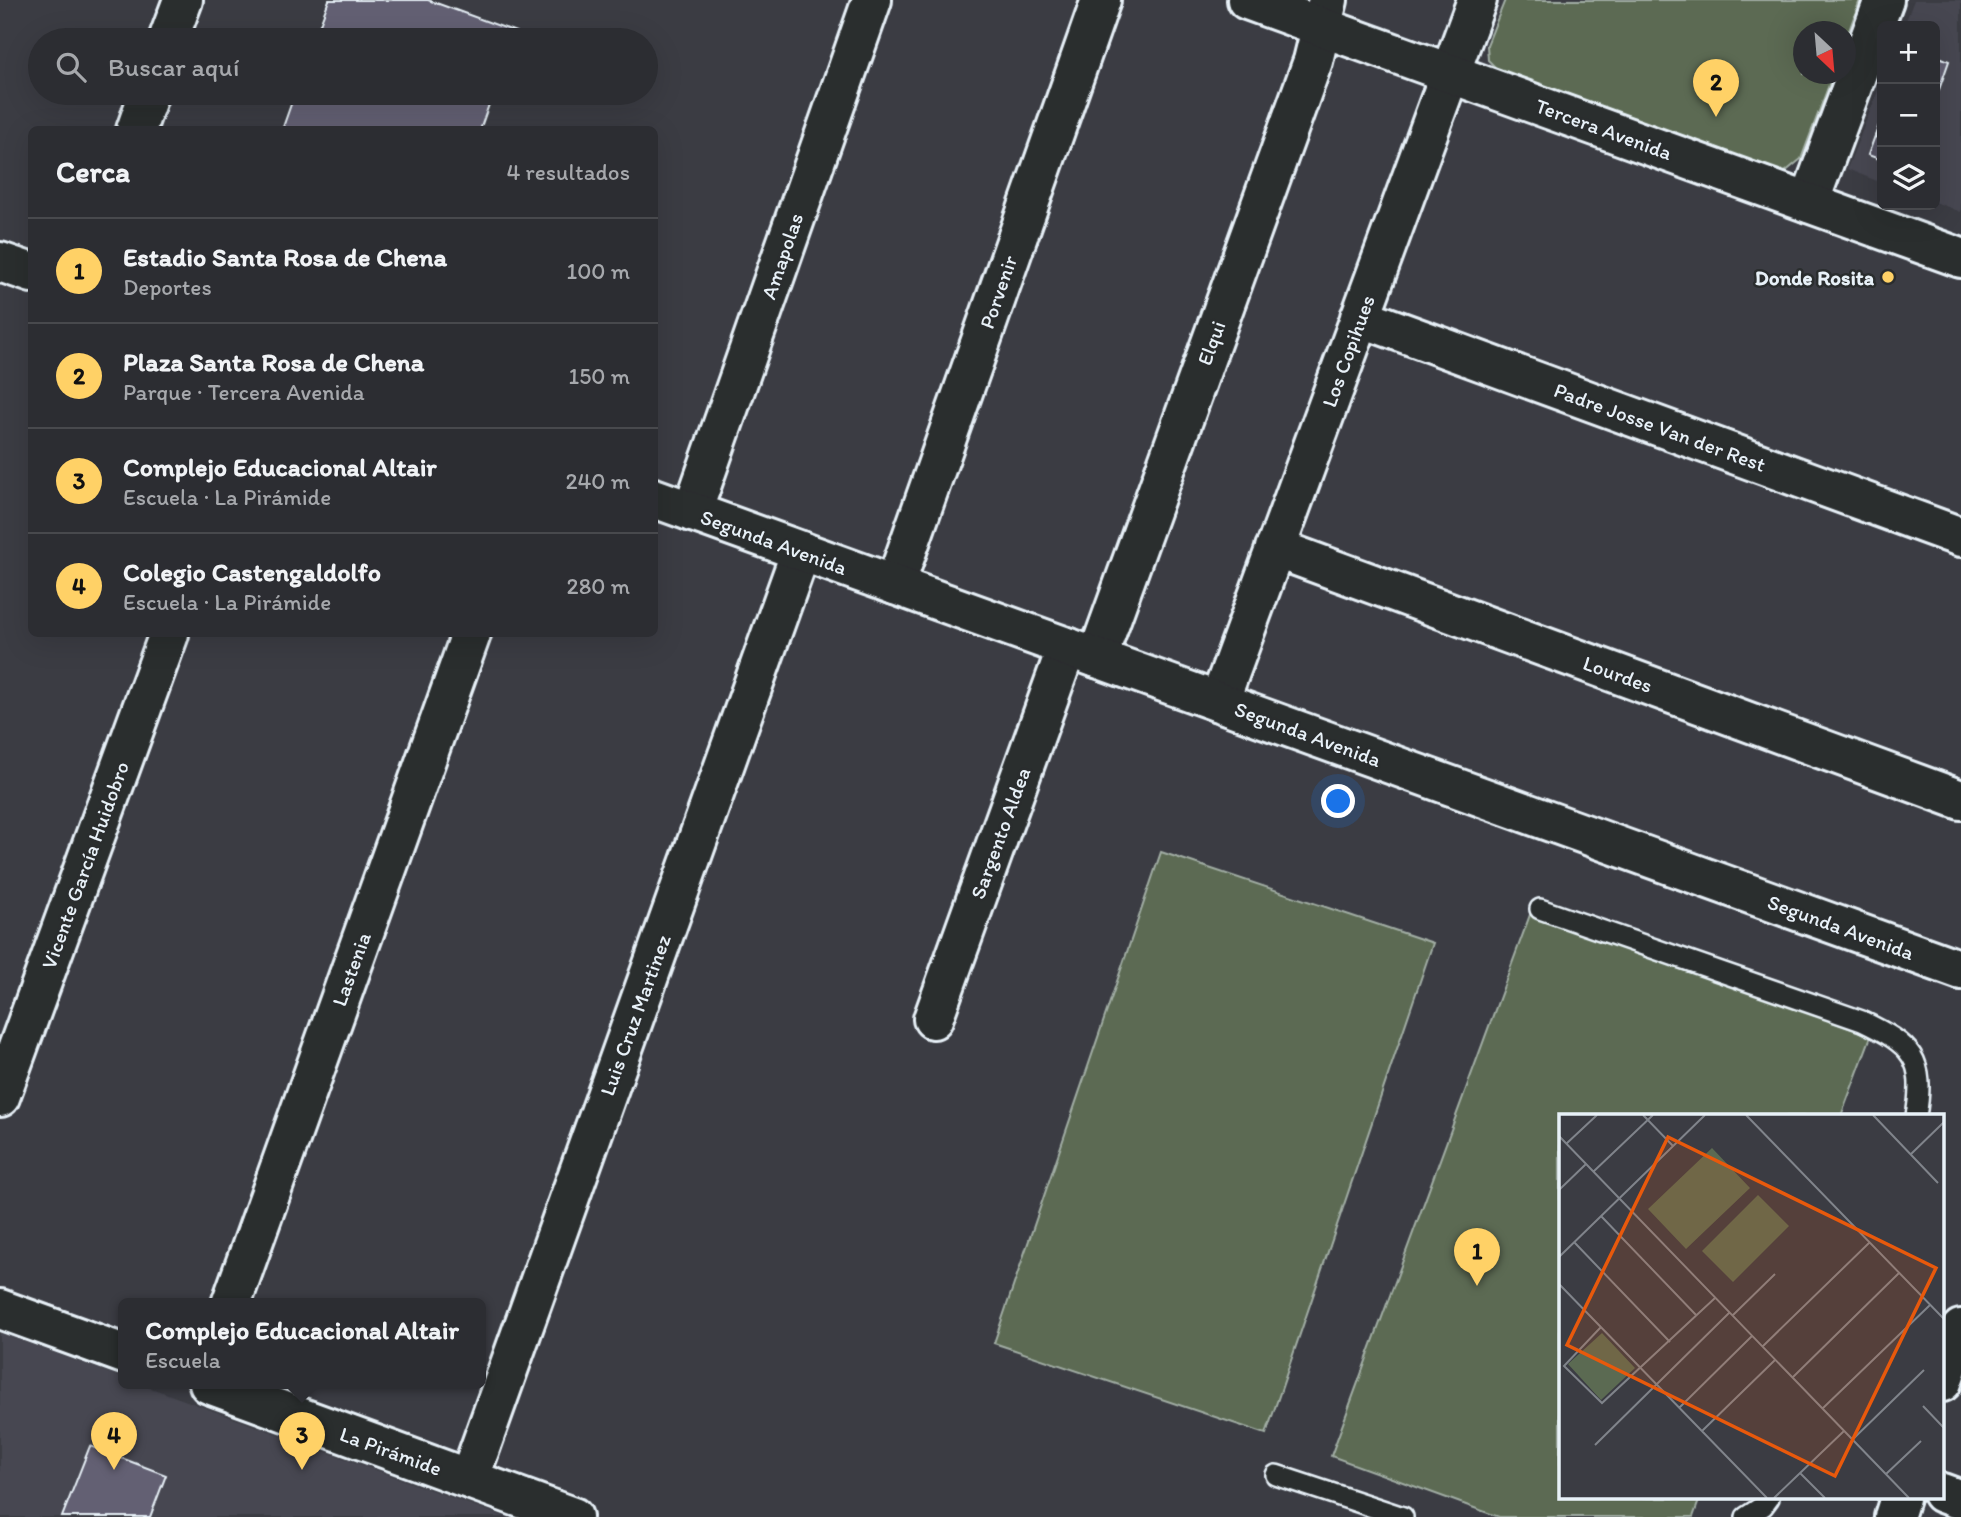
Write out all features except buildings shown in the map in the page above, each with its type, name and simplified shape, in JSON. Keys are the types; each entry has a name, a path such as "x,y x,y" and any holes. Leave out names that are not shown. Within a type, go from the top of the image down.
{"street":[{"path":"172,28 183,0"},
{"name":"Amapolas","path":"692,512 872,0"},
{"name":"Porvenir","path":"895,585 1101,0"},
{"name":"Tercera Avenida","path":"1247,0 1325,13 1449,73 1961,258"},
{"name":"Los Copihues","path":"1219,702 1477,0"},
{"path":"1809,203 1884,0"},
{"name":"Elqui","path":"1082,652 1313,61 1325,13"},
{"path":"137,126 145,105"},
{"path":"0,262 28,272"},
{"name":"Padre Josse Van der Rest","path":"1360,317 1961,537"},
{"name":"Segunda Avenida","path":"658,499 1961,970"},
{"name":"Lourdes","path":"1275,548 1961,800"},
{"name":"Luis Cruz Martinez","path":"468,1479 801,551"},
{"name":"Vicente García Huidobro","path":"0,1097 168,637"},
{"name":"Lastenia","path":"233,1298 470,637"},
{"name":"Sargento Aldea","path":"933,1019 1082,652"},
{"path":"0,1309 118,1352"},
{"path":"1944,1376 1961,1329"},
{"name":"La Pirámide","path":"223,1389 573,1517"},
{"path":"1944,1494 1961,1500"},
{"path":"1894,1517 1899,1500"}],"lane":[{"path":"1540,909 1862,1021 1890,1034 1915,1058 1919,1096 1916,1114"},
{"path":"1276,1475 1403,1517"},
{"path":"1746,1517 1768,1500"}],"shaded area":[{"path":"1914,0 1961,0 1961,212 1940,204 1940,21 1906,21"},
{"path":"1877,94 1877,181 1847,169"},
{"path":"0,1333 118,1376 118,1389 154,1389 505,1517 0,1517"}],"green space":[{"path":"1505,0 1860,0 1852,21 1793,21 1793,84 1829,84 1801,159 1785,172 1770,174 1502,74 1488,60 1487,45"},
{"path":"1161,852 1433,943 1266,1434 994,1343"},
{"path":"1531,912 1871,1036 1842,1114 1559,1114 1559,1500 1699,1500 1693,1517 1499,1517 1331,1456"}],"place":[{"name":"Plaza Santa Rosa de Chena","path":"1716,117"},
{"name":"Donde Rosita","path":"1888,277"},
{"name":"Estadio Santa Rosa de Chena","path":"1477,1286"},
{"name":"Colegio Castengaldolfo","path":"114,1470"},
{"name":"Complejo Educacional Altair","path":"302,1470"}]}
